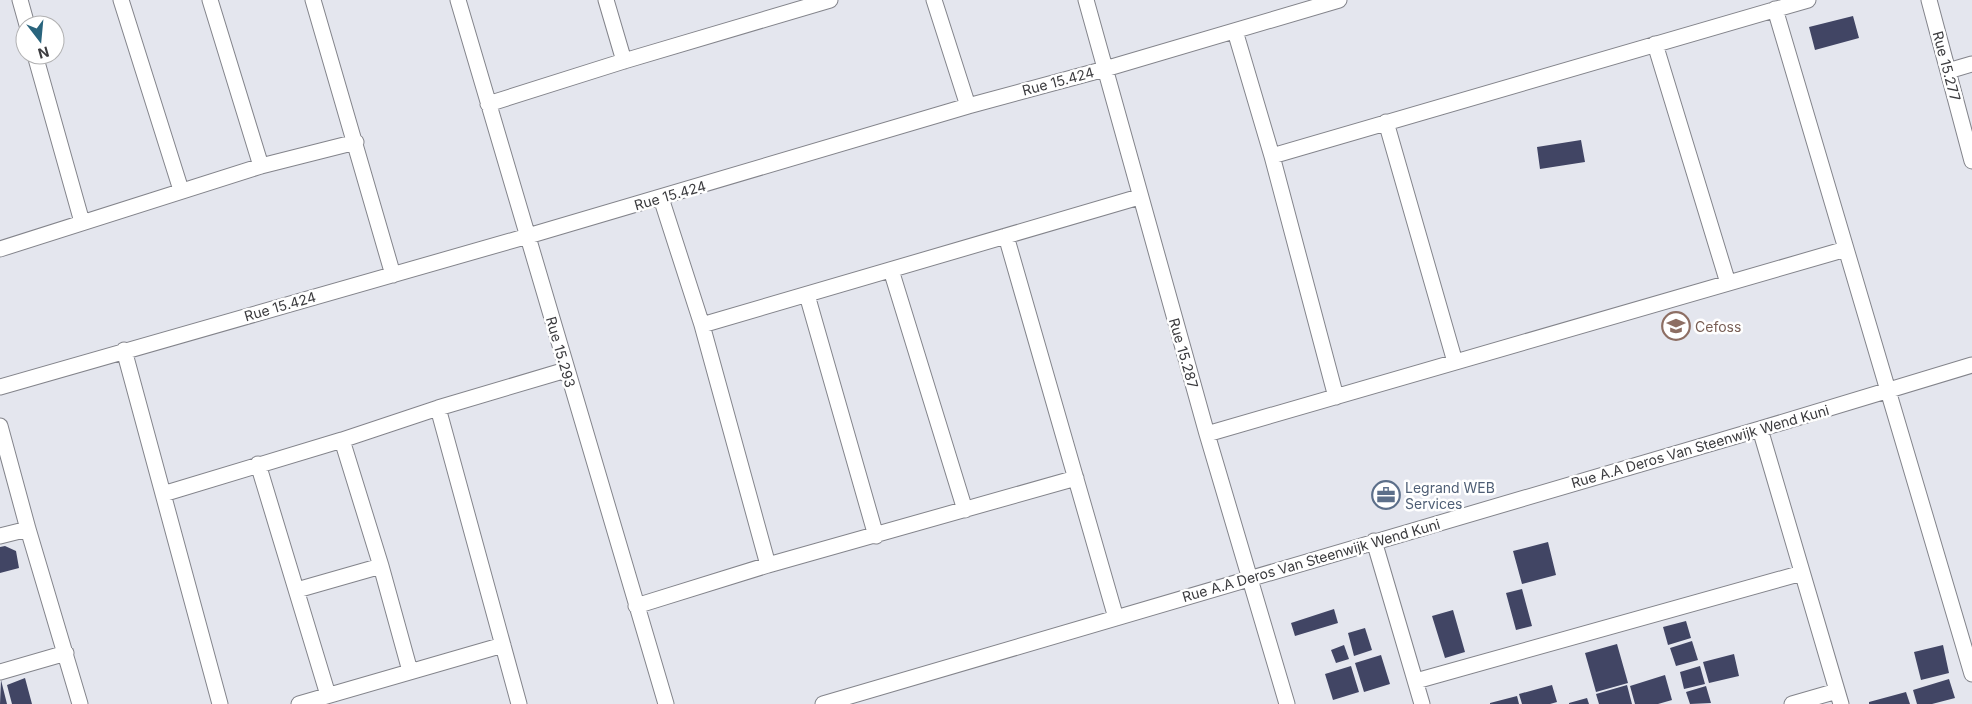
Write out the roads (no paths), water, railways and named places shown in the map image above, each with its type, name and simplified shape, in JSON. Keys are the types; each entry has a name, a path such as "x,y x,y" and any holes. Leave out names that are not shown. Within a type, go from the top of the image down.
{"street":[{"path":"20,0 24,15"},
{"path":"121,0 181,190"},
{"path":"210,0 261,166"},
{"path":"314,0 393,275"},
{"name":"Rue 15.293","path":"458,0 666,704"},
{"path":"606,0 624,61"},
{"path":"488,104 624,61 830,0"},
{"path":"934,0 968,106"},
{"name":"Rue 15.287","path":"1086,0 1207,434 1287,704"},
{"name":"Rue 15.424","path":"0,387 661,198 968,106 1339,0"},
{"path":"1272,156 1808,0"},
{"name":"Rue 15.277","path":"1929,0 1972,161"},
{"path":"1775,9 1972,674"},
{"path":"1234,31 1272,156 1336,397"},
{"path":"1655,44 1728,283"},
{"path":"1948,71 1972,64"},
{"path":"38,65 82,222"},
{"path":"1386,122 1455,362"},
{"path":"0,249 181,190 261,166 356,142"},
{"path":"702,325 1140,197"},
{"path":"661,198 702,325 768,565"},
{"path":"1006,236 1116,618"},
{"path":"1207,434 1846,249"},
{"path":"891,270 964,510"},
{"path":"807,295 876,536"},
{"path":"124,350 220,704"},
{"name":"Rue A.A Deros Van Steenwijk Wend Kuni","path":"823,704 1972,365"},
{"path":"163,494 566,370"},
{"path":"438,408 519,704"},
{"path":"0,426 28,529 80,704"},
{"path":"1760,429 1839,697 1792,704"},
{"path":"342,440 381,566 410,671"},
{"path":"258,464 328,695"},
{"path":"636,606 768,565 1076,478"},
{"path":"0,536 28,529"},
{"path":"1374,542 1422,704"},
{"path":"297,590 381,566"},
{"path":"1416,681 1802,573"},
{"path":"299,704 503,645"},
{"path":"0,672 66,653"}],"place":[{"name":"Cefoss","path":"1676,326"},
{"name":"Legrand WEB Services","path":"1386,495"}]}
